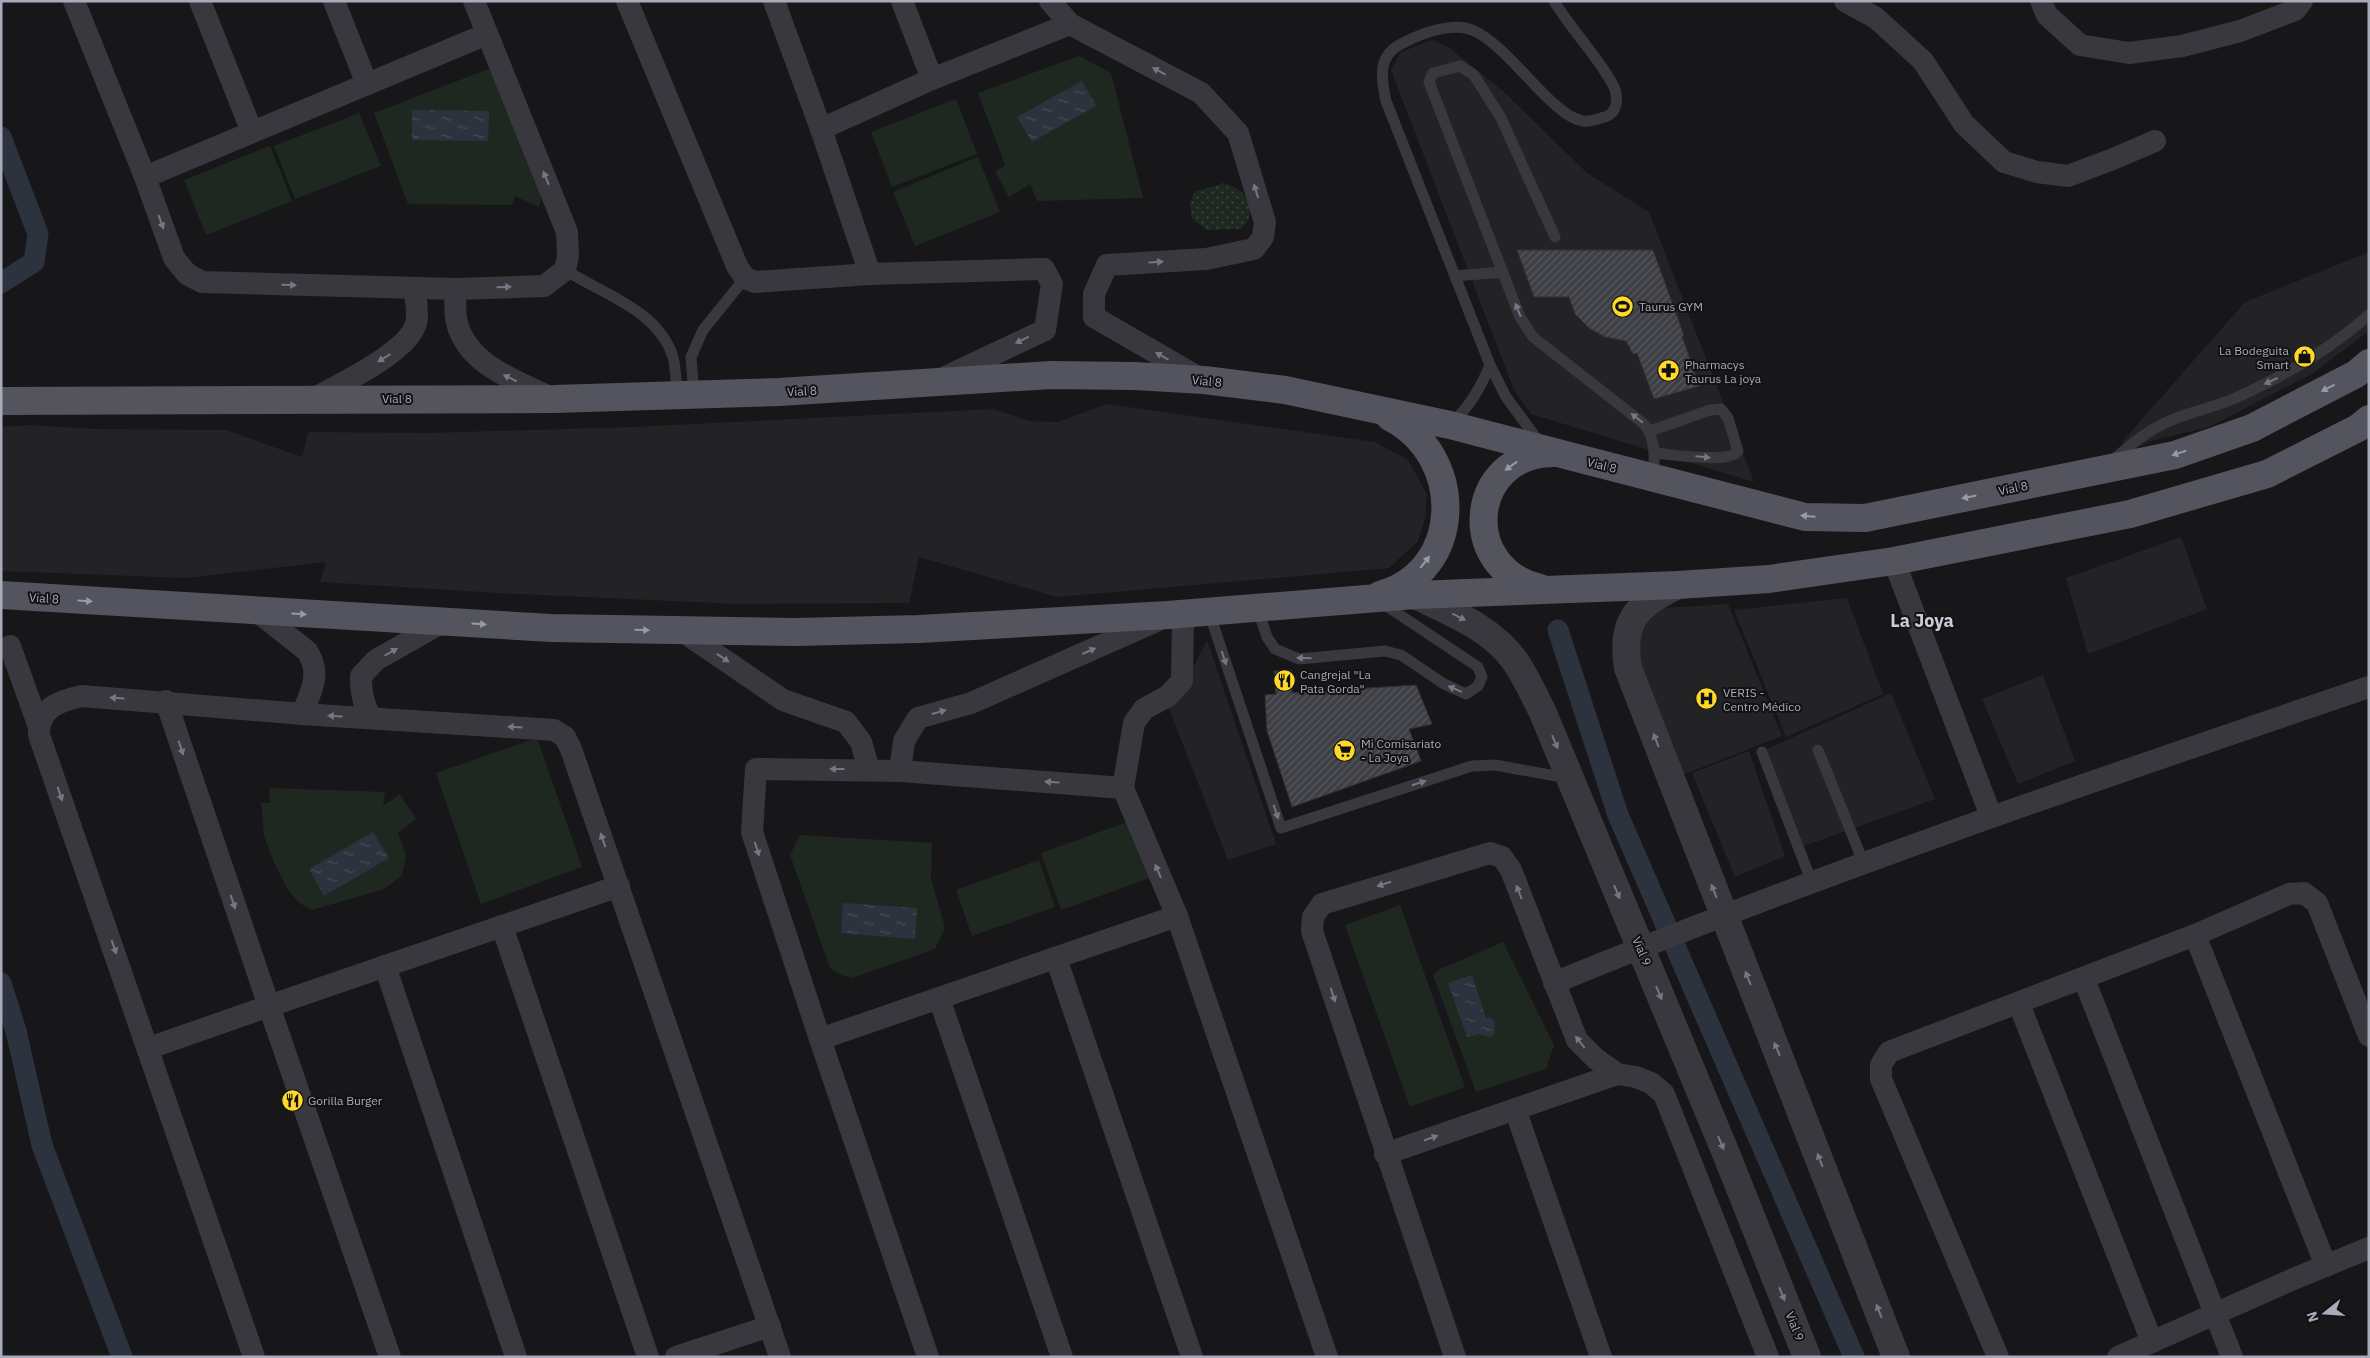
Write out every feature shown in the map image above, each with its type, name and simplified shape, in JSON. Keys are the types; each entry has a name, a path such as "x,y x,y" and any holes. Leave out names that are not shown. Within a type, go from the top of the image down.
{"main road":[{"name":"Vial 8","path":"1,402 315,398 554,399 871,387 938,381 1051,375 1134,376 1204,380 1286,390 1368,407 1450,425 1551,452 1654,465 1805,517 1866,518 2175,455 2252,428 2356,374 2369,363"},
{"path":"1364,599 1385,593 1413,576 1433,551 1444,521 1446,505 1441,473 1425,444 1401,422 1368,407"},
{"name":"Vial 8","path":"1,595 443,622 796,632 919,629 1187,614 1415,596 1678,585 1769,579 1894,561 2130,514 2267,474 2365,426"},
{"path":"1551,452 1530,456 1506,470 1489,493 1483,520 1488,547 1504,570 1528,585 1555,589"}],"street":[{"path":"74,1 145,177 174,258 187,274 202,282 455,289 544,286 565,270 568,256 568,232 474,1"},
{"path":"200,1 252,132"},
{"path":"334,1 367,84"},
{"path":"627,1 737,266 745,278 755,282 870,274 1044,269 1052,284 1045,330 938,381"},
{"path":"774,1 822,129 870,274"},
{"path":"902,1 932,79"},
{"path":"1050,1 1070,24 1201,93 1238,132 1266,222 1263,237 1254,249 1206,259 1107,265 1094,294 1094,317 1204,380"},
{"path":"1845,1 1876,18 1923,61 1964,124 2004,162 2037,172 2068,176 2154,140"},
{"path":"2041,1 2048,15 2080,45 2129,53 2182,46 2240,31 2295,10 2302,1"},
{"path":"822,129 932,79 1070,24"},
{"path":"145,177 487,34"},
{"path":"315,398 395,351 410,337 417,320 415,288"},
{"path":"455,289 457,322 473,352 494,370 554,399"},
{"path":"1894,561 1991,816"},
{"path":"1678,585 1650,599 1639,610 1626,635 1625,650 1628,668 1896,1357"},
{"name":"Vial 9","path":"1415,596 1474,626 1498,643 1514,660 1543,712 1807,1357"},
{"path":"258,612 307,651 312,660 316,677 302,714"},
{"path":"900,771 904,741 918,718 971,704 1187,614 1182,681 1168,696 1144,709 1134,723 1123,788 1177,916 1327,1357"},
{"path":"371,718 365,707 361,692 361,676 376,660 443,622"},
{"path":"682,630 784,700 846,722 861,742 869,770"},
{"path":"10,646 39,727"},
{"path":"1554,983 1723,916 1991,816 2369,686"},
{"path":"254,1357 149,1048 39,735 41,719 50,707 65,700 82,696 166,701 302,714 554,730 560,733 572,749 780,1357"},
{"path":"166,701 268,1006 390,1357"},
{"path":"928,1357 752,832 756,769 900,771 1123,788"},
{"path":"1455,1357 1385,1154 1312,931 1313,917 1322,904 1484,854 1495,854 1502,857 1511,870 1577,1040 1596,1059 1617,1074 1644,1080 1664,1094 1768,1357"},
{"path":"149,1048 619,886"},
{"path":"1998,1357 1881,1079 1881,1065 1889,1052 2084,979 2195,935 2289,894 2304,894 2317,903 2369,1036"},
{"path":"820,1039 1177,916"},
{"path":"502,926 648,1357"},
{"path":"2195,935 2326,1266"},
{"path":"1056,958 1192,1357"},
{"path":"385,966 516,1357"},
{"path":"2084,979 2232,1357"},
{"path":"939,998 1062,1357"},
{"path":"2018,1004 2152,1342"},
{"path":"1385,1154 1617,1074"},
{"path":"1514,1109 1601,1357"},
{"path":"2118,1357 2369,1248"},
{"path":"676,1357 770,1326"}],"lane":[{"path":"1551,452 1506,397 1490,365 1386,101 1381,77 1383,63 1390,51 1411,39 1452,28 1472,30 1502,51 1565,112 1581,121 1593,121 1607,116 1614,110 1617,101 1614,87 1554,1"},
{"path":"1555,237 1502,118 1474,75 1460,66 1433,73 1429,82 1520,317 1533,338 1644,424 1650,431 1654,465 1732,457 1738,451 1728,418 1721,409 1710,410 1650,431"},
{"path":"565,270 589,285 620,299 661,332 673,358 685,395"},
{"path":"1455,276 1503,272"},
{"path":"685,395 691,357 703,330 745,278"},
{"path":"2102,470 2134,443 2162,424 2231,400 2279,378 2319,354 2369,315"},
{"path":"1450,425 1472,402 1481,388 1490,365"},
{"path":"1258,607 1267,638 1275,649 1299,659 1385,651 1401,655 1444,684 1466,694 1478,686 1482,677 1478,666 1364,599"},
{"path":"1187,614 1281,828 1472,766 1495,765 1570,778"},
{"path":"1818,750 1864,864"},
{"path":"1762,752 1812,883"}],"shaded area":[{"path":"1432,40 1448,47 1503,91 1587,173 1649,212 1754,482 1531,414 1514,390 1391,70 1401,52"},
{"path":"1079,56 1111,73 1143,198 1037,201 1030,184 1009,197 995,172 1005,165 978,93"},
{"path":"496,66 544,182 539,207 515,196 512,205 408,204 374,113"},
{"path":"956,99 977,154 892,187 871,132"},
{"path":"359,113 381,166 295,199 274,146"},
{"path":"270,146 292,201 206,235 184,180"},
{"path":"978,157 1000,212 915,246 893,192"},
{"path":"1224,183 1245,195 1249,201 1250,214 1247,222 1241,229 1207,230 1192,219 1190,204 1194,192"},
{"path":"2369,252 2369,331 2312,374 2209,427 2154,440 2134,449 2122,442 2245,302"},
{"path":"1107,404 1375,442 1408,460 1427,494 1425,518 1418,541 1389,568 1057,597 919,557 909,603 737,604 498,593 320,582 326,562 186,578 1,571 1,427 30,425 95,429 226,430 302,457 308,432 429,433 632,427 993,409 1029,421 1058,422"},
{"path":"2181,537 2207,609 2088,654 2066,578"},
{"path":"1847,598 1883,694 1786,737 1734,610"},
{"name":"VERIS - Centro Médico","path":"1728,604 1782,736 1682,775 1631,662 1642,626 1663,608"},
{"path":"1207,640 1276,844 1228,860 1166,701 1184,686"},
{"path":"2043,675 2075,761 2018,784 1982,699"},
{"path":"1891,693 1935,799 1804,846 1767,749"},
{"path":"537,738 582,867 481,904 436,773"},
{"path":"1749,751 1785,856 1735,877 1692,773"},
{"path":"269,788 385,792 383,806 400,794 416,819 398,833 406,855 402,875 384,889 312,910 299,903 287,888 264,836 261,803 270,803"},
{"path":"1130,821 1150,878 1061,910 1041,853"},
{"path":"800,835 932,843 931,879 945,928 935,949 852,978 841,975 830,968 790,855"},
{"path":"1039,860 1055,907 972,936 956,890"},
{"path":"1400,905 1465,1087 1410,1107 1345,925"},
{"path":"1503,942 1554,1045 1546,1069 1476,1092 1433,975 1438,970"}],"water":[{"path":"1082,81 1096,106 1032,142 1017,117"},
{"path":"412,110 489,111 488,141 412,140"},
{"path":"373,832 389,858 324,896 309,869"},
{"path":"843,903 917,908 915,939 841,933"},
{"path":"1472,975 1486,1018 1491,1018 1495,1022 1494,1034 1490,1037 1479,1034 1467,1037 1448,983"}],"building":[{"name":"Taurus GYM","path":"1517,250 1653,250 1684,335 1682,336 1699,386 1654,399 1637,353 1633,354 1626,341 1605,337 1589,328 1575,314 1569,297 1534,297"},
{"name":"Mi Comisariato - La Joya","path":"1291,670 1292,693 1416,685 1432,724 1409,729 1421,761 1292,807 1267,731 1265,695 1276,694 1274,671"}],"waterway":[{"path":"1,137 38,234 34,262 1,283"},
{"path":"1558,630 1618,815 1854,1357"},
{"path":"1,983 16,1031 42,1145 122,1357"}],"place":[{"name":"Taurus GYM","path":"1623,306"},
{"name":"La Bodeguita Smart","path":"2305,357"},
{"name":"Pharmacys Taurus La joya","path":"1669,371"},
{"name":"Cangrejal \"La Pata Gorda\"","path":"1284,681"},
{"name":"VERIS - Centro Médico","path":"1707,699"},
{"name":"Mi Comisariato - La Joya","path":"1345,750"},
{"name":"Gorilla Burger","path":"292,1100"}],"district":[{"name":"La Joya","path":"1922,620"}]}
